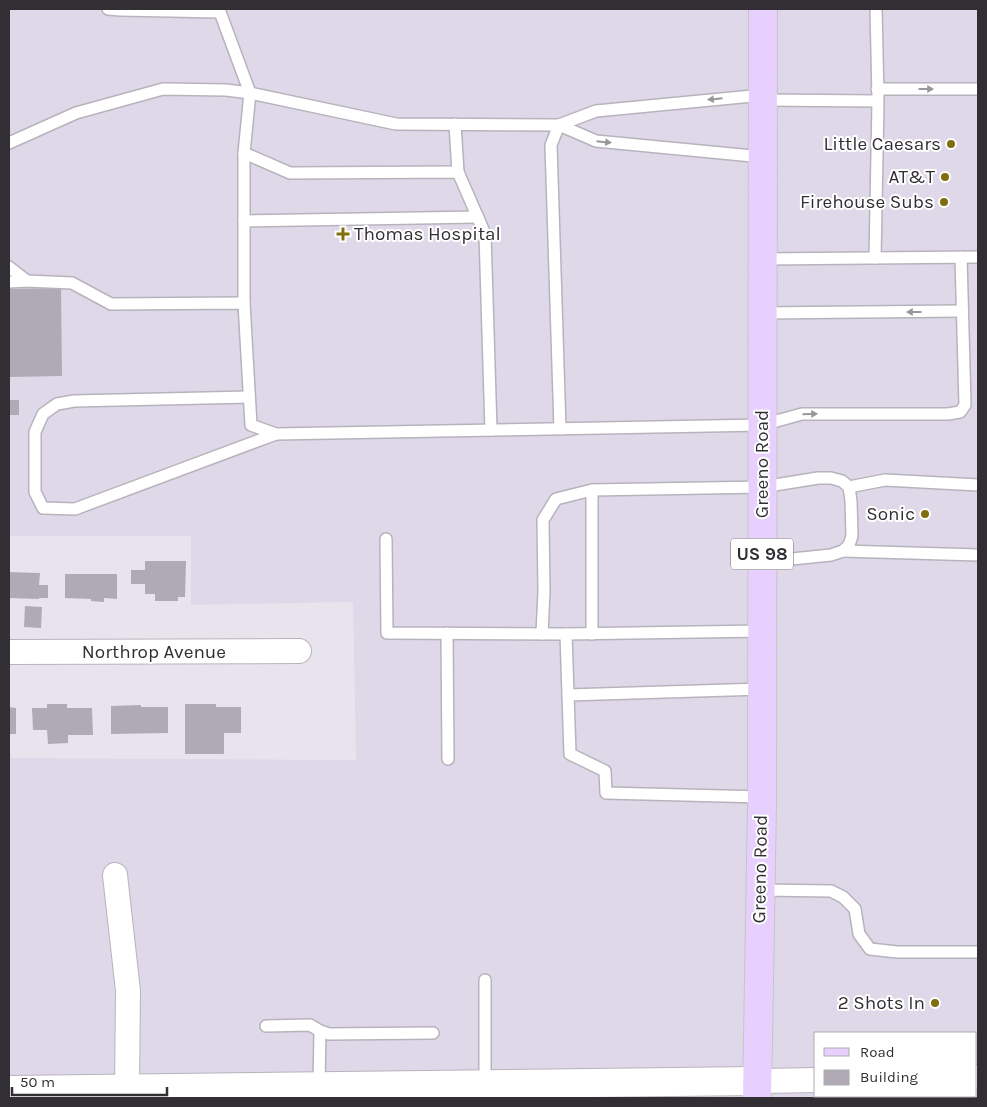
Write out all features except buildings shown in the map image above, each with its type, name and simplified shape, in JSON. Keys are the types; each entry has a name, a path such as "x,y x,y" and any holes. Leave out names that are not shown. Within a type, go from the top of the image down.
{"main road":[{"name":"Greeno Road","path":"757,1089 762,797 763,9"}],"street":[{"name":"Northrop Avenue","path":"9,652 299,651"},
{"path":"115,876 138,1092"},
{"path":"9,1090 138,1092 319,1086 371,1092 485,1084 757,1089 814,1080"}],"lane":[{"path":"108,9 219,11 250,93 244,153 244,303 251,425 276,434"},
{"path":"875,258 878,95 876,9"},
{"path":"9,143 76,113 163,89 226,90 250,93 396,124 558,126 596,141 763,157"},
{"path":"560,429 551,146 558,126 596,111 763,98 878,95 978,89"},
{"path":"455,124 458,172 485,234 491,430"},
{"path":"244,153 290,173 458,172"},
{"path":"244,221 478,217"},
{"path":"249,396 84,401 57,404 44,414 35,432 34,492 43,508 76,509 276,434 762,425 802,414 948,414 960,412 966,405 961,257"},
{"path":"763,259 978,257"},
{"path":"9,267 27,281"},
{"path":"9,282 72,283 111,304 244,303"},
{"path":"762,313 962,311"},
{"path":"542,634 544,591 543,520 556,499 592,490 762,487 818,478 831,478 842,481 849,487 852,536 849,545 843,551"},
{"path":"849,487 884,480 978,484"},
{"path":"592,490 592,634"},
{"path":"386,539 386,633 592,634 762,631"},
{"path":"762,562 830,555 843,551 978,555"},
{"path":"447,633 448,759"},
{"path":"566,634 570,754 605,771 606,793 762,797"},
{"path":"568,695 762,689"},
{"path":"760,890 831,891 843,897 855,909 860,934 870,949 897,952 978,952"},
{"path":"485,980 485,1084"},
{"path":"266,1026 310,1025 329,1034 433,1033"},
{"path":"319,1086 320,1031"}],"shaded area":[{"path":"9,9 978,9 978,1098 9,1098 9,758 356,760 353,602 191,605 191,536 9,536"}],"place":[{"name":"Little Caesars","path":"951,144"},
{"name":"AT&T","path":"945,177"},
{"name":"Firehouse Subs","path":"944,202"},
{"name":"Thomas Hospital","path":"343,234"},
{"name":"Sonic","path":"925,514"},
{"name":"2 Shots In","path":"935,1003"}]}
